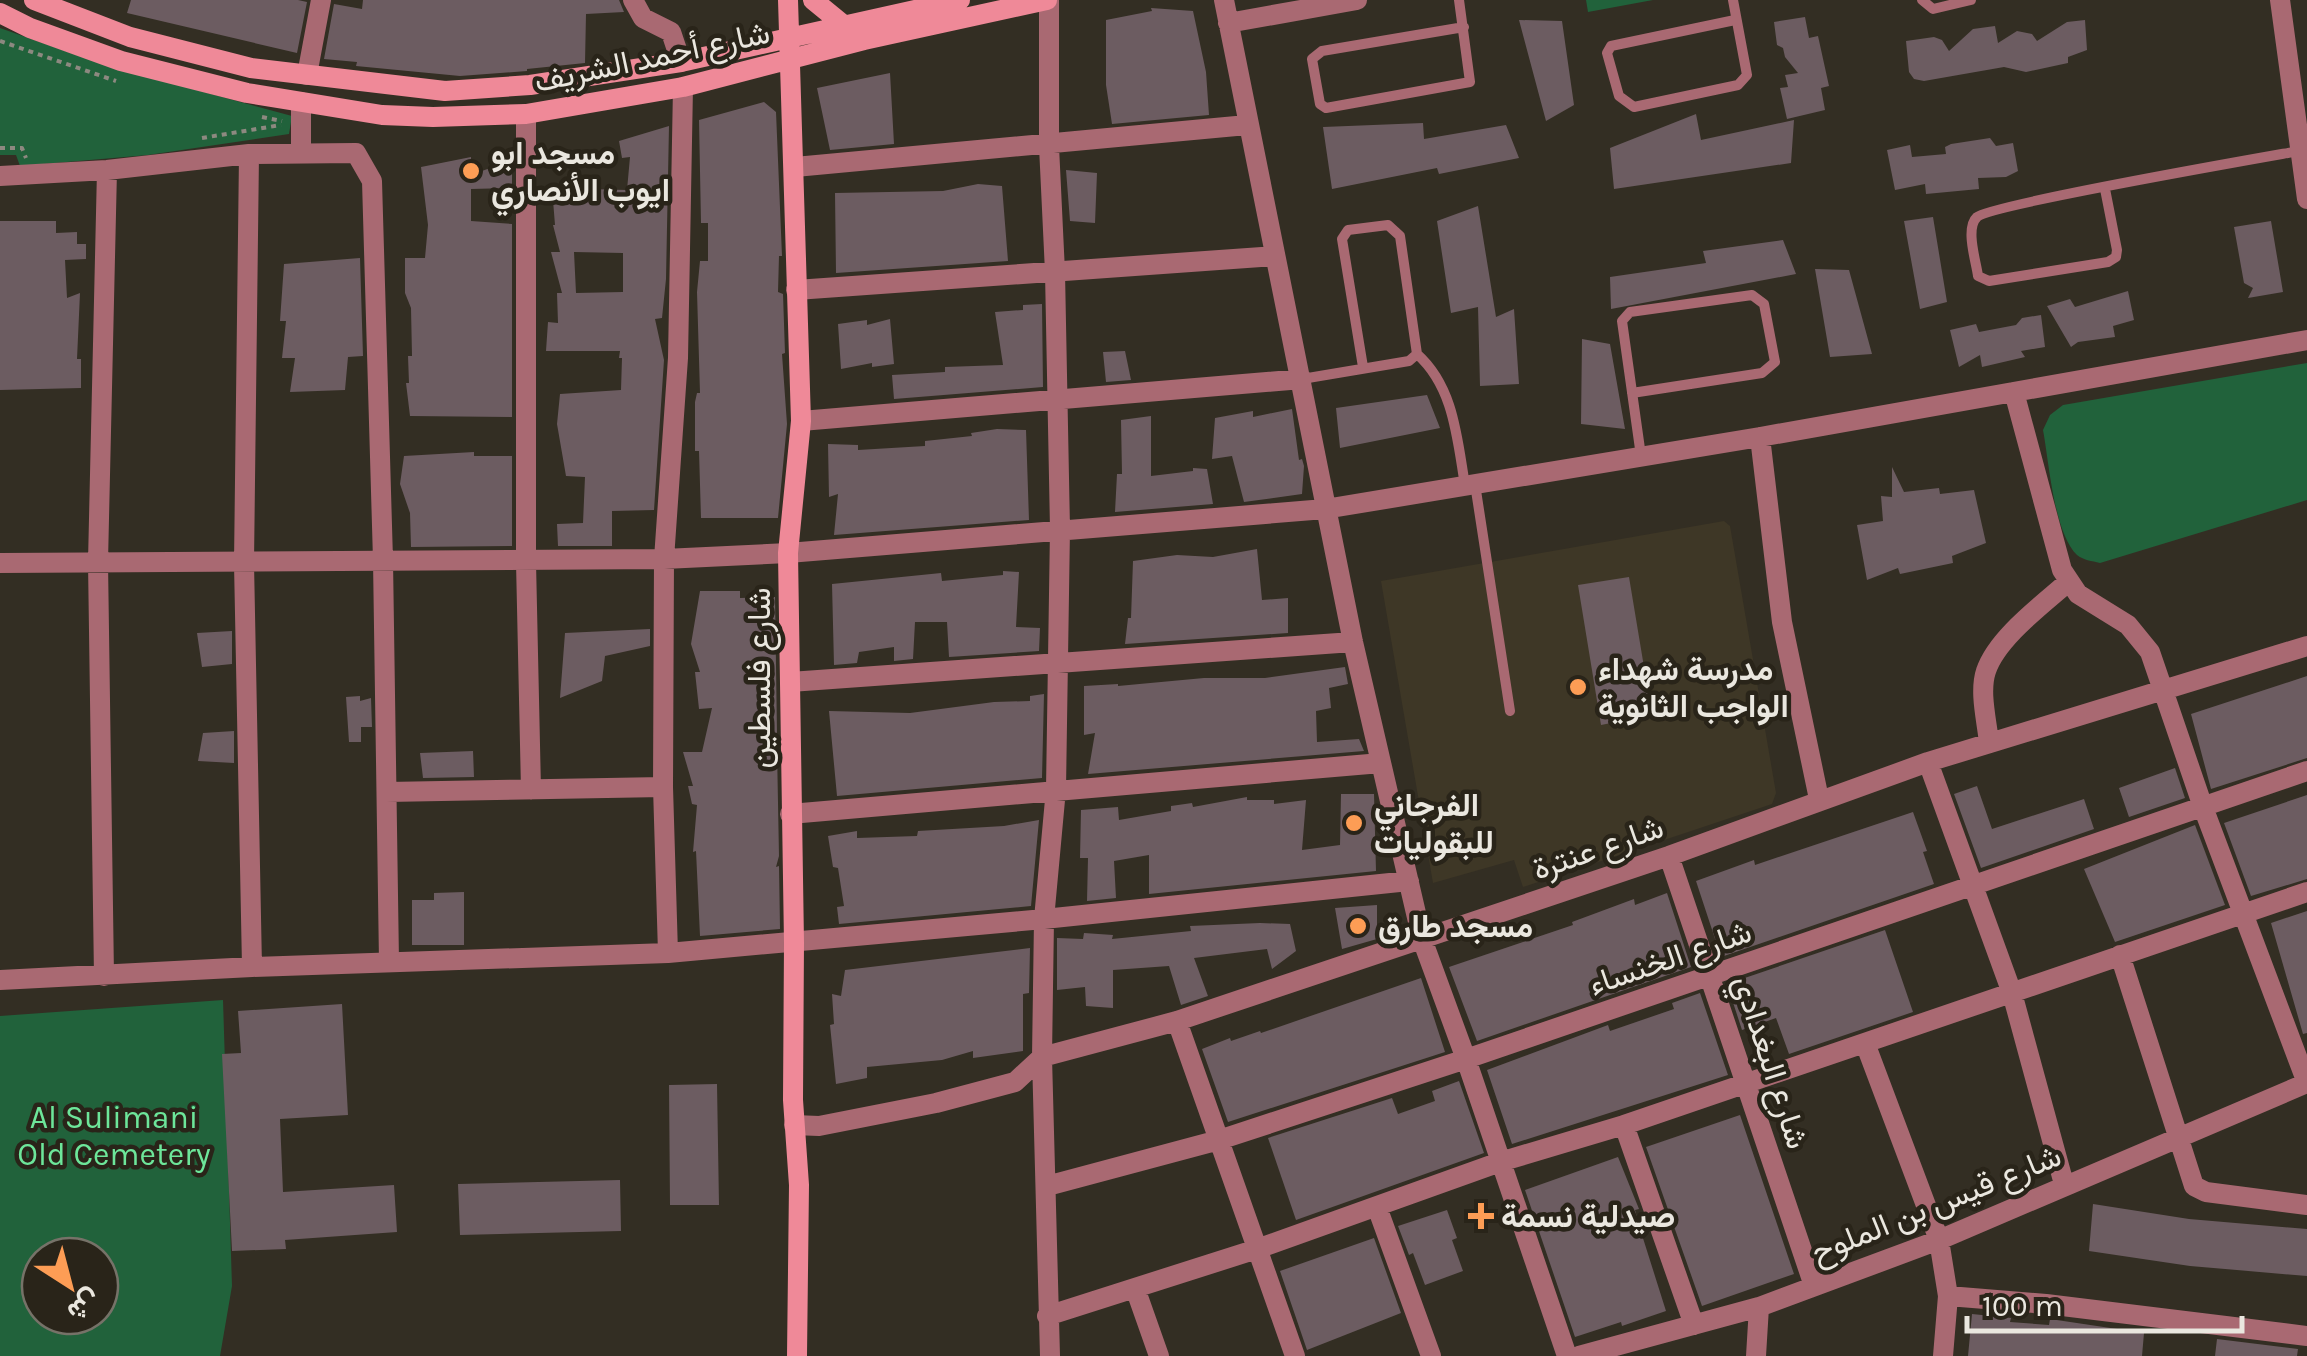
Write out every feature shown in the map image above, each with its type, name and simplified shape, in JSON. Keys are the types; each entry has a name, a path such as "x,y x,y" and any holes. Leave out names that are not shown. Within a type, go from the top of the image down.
{"street":[{"name":"شارع أحمد الشريف","path":"34,0 130,37 251,68 444,91 530,85 790,49 1048,0"},
{"path":"307,75 321,0"},
{"path":"633,0 644,18 671,32 680,62"},
{"name":"شارع فلسطين","path":"788,0 801,421 788,554 794,1125 799,1185 797,1356"},
{"path":"813,0 846,27"},
{"name":"شارع أحمد الشريف","path":"0,13 121,61 247,93 382,115 433,117 526,114 683,87 846,27 960,0"},
{"path":"1048,0 1060,529 1056,790 1044,919 1042,1058 1050,1356"},
{"path":"1224,0 1352,642 1422,939 1567,1356"},
{"path":"1228,23 1358,0"},
{"path":"2280,0 2301,112 2300,151 2307,199"},
{"path":"668,953 662,788 664,559 678,358 683,87"},
{"path":"301,102 301,154"},
{"path":"526,114 526,562 532,790"},
{"path":"795,168 1248,125"},
{"path":"0,176 107,170 249,154 356,153 372,180 389,962"},
{"path":"249,154 244,563 252,966"},
{"path":"104,976 98,562 107,170"},
{"path":"796,290 1275,256"},
{"path":"0,563 526,562 788,554 1325,509 2307,340"},
{"path":"801,421 1302,379"},
{"path":"2014,392 2068,582 2078,594 2128,625 2150,652 2203,807 2307,1083"},
{"path":"1760,437 1782,622 1819,799"},
{"path":"1989,743 1984,697 1986,670 2010,635 2068,582"},
{"path":"790,682 1352,642"},
{"name":"شارع عنترة","path":"794,1125 818,1126 1015,1082 1042,1058 1177,1020 1422,939 1669,856 1928,762 2307,646"},
{"path":"1928,762 2012,993 2064,1184"},
{"path":"790,814 1382,763"},
{"name":"شارع الخنساء","path":"1048,1186 1218,1140 1466,1059 2307,771"},
{"path":"387,792 662,788"},
{"name":"شارع البغدادي","path":"1669,856 1814,1286"},
{"path":"0,980 252,966 668,953 1409,882"},
{"path":"1047,1316 1257,1248 1500,1162 1624,1126 2307,892"},
{"path":"2120,955 2194,1186 2206,1192 2307,1205"},
{"path":"1177,1020 1295,1356"},
{"path":"1865,1043 1939,1240 1948,1296 1943,1356"},
{"name":"شارع قيس بن الملوح","path":"1579,1356 1758,1307 1939,1240 2307,1083"},
{"path":"1624,1126 1694,1325"},
{"path":"1378,1206 1432,1356"},
{"path":"1135,1288 1159,1356"},
{"path":"1948,1296 2307,1336"},
{"path":"1756,1356 1758,1307"}],"lane":[{"path":"1459,0 1464,27 1471,78 1465,85 1326,108 1320,104 1312,59 1322,50 1464,27"},
{"path":"1733,0 1747,76 1738,86 1634,107 1619,96 1607,53 1611,46 1735,20"},
{"path":"1922,0 1933,9 1971,0"},
{"path":"2105,189 2117,250 2108,262 1989,282 1978,276 1972,228 1981,214 2105,189 2300,151"},
{"path":"1363,367 1342,239 1348,230 1388,224 1400,236 1417,354 1439,378 1448,398 1470,484 1510,710"},
{"path":"1632,393 1762,373 1770,368 1775,362 1764,304 1752,296 1630,312 1622,321 1632,393 1641,456"},
{"path":"1302,379 1409,362 1417,354"}],"path":[{"path":"201,138 291,124"},
{"path":"0,148 22,148 27,161"}],"shaded area":[{"name":"مدرسة شهداء الواجب الثانوية","path":"1724,521 1730,526 1776,793 1772,804 1523,887 1514,860 1433,883 1381,581"}],"green space":[{"path":"1586,0 1653,0 1588,12"},
{"path":"0,28 105,65 292,116 289,134 148,155 20,166 16,155 0,155"},
{"path":"2307,363 2307,500 2100,563 2077,555 2069,545 2054,496 2043,430 2050,415 2063,405"},
{"name":"Al Sulimani Old Cemetery","path":"223,1000 232,1286 220,1356 0,1356 0,1016"}],"building":[{"path":"131,0 307,2 297,53 127,13"},
{"path":"363,0 619,0 624,12 586,14 585,63 460,76 324,59 334,4 362,9"},
{"path":"1151,8 1193,11 1206,72 1209,115 1112,124 1106,85 1106,20 1152,11"},
{"path":"1805,17 1809,38 1818,36 1829,86 1821,88 1825,110 1787,119 1780,88 1788,87 1785,75 1798,73 1777,45 1774,22"},
{"path":"1519,20 1562,21 1574,105 1546,121"},
{"path":"2085,20 2087,50 2068,57 2068,63 2026,72 2004,67 1924,81 1914,79 1909,72 1906,41 1934,37 1942,40 1949,51 1973,29 1995,26 1998,43 2017,31 2032,34 2037,41 2067,22"},
{"path":"890,73 894,144 830,150 817,88"},
{"path":"764,102 776,112 782,256 778,292 783,294 787,424 778,518 701,518 699,451 695,451 695,402 700,393 697,292 700,261 708,261 708,223 701,223 699,120"},
{"path":"1696,114 1701,140 1794,120 1791,163 1614,189 1610,148"},
{"path":"1423,123 1424,139 1506,125 1519,158 1439,174 1437,168 1332,189 1323,127"},
{"path":"669,126 666,279 662,318 655,319 664,360 654,510 612,511 612,546 558,546 557,524 583,523 585,477 566,476 557,424 560,394 621,390 622,358 620,351 546,351 548,322 558,323 557,293 562,293 551,252 560,252 553,225 552,188 627,190 630,157 622,158 619,141","holes":["574,252 623,253 623,292 576,293"]},
{"path":"1990,138 1996,146 2013,143 2018,171 2006,177 1978,178 1979,189 1926,194 1925,184 1895,190 1887,150 1910,145 1912,157 1946,154 1945,147 1951,144"},
{"path":"471,157 471,175 512,160 512,188 471,189 471,221 512,224 512,417 410,416 406,383 408,356 412,356 411,308 405,293 405,258 425,258 428,225 421,167"},
{"path":"1066,170 1097,173 1095,223 1070,221"},
{"path":"978,184 1002,186 1008,261 836,273 835,193 943,191"},
{"path":"1478,206 1496,317 1514,309 1519,384 1480,386 1478,307 1451,313 1437,221"},
{"path":"1933,217 1947,302 1920,309 1904,221"},
{"path":"0,221 56,221 56,233 77,232 77,244 86,244 86,259 65,260 67,298 80,293 77,359 81,359 81,388 0,390"},
{"path":"2271,221 2283,292 2248,298 2253,288 2244,283 2234,227"},
{"path":"1783,240 1796,274 1611,309 1610,277 1706,263 1703,251"},
{"path":"360,258 363,356 348,357 345,390 290,392 295,358 282,358 286,321 280,321 284,264"},
{"path":"1815,269 1849,270 1872,354 1830,357"},
{"path":"2128,291 2134,320 2113,326 2115,337 2078,342 2071,347 2047,306 2070,299 2075,307"},
{"path":"1042,304 1043,387 894,399 892,375 945,372 945,367 1003,365 995,312"},
{"path":"2041,315 2045,347 2021,351 2025,357 1982,367 1980,355 1959,367 1950,330 1976,324 1979,332 2016,325 2022,318"},
{"path":"890,319 894,364 872,367 872,363 841,369 838,324 867,320 867,325"},
{"path":"1582,339 1610,344 1625,429 1581,424"},
{"path":"1125,351 1131,380 1106,382 1103,352"},
{"path":"1427,395 1440,428 1340,448 1336,408"},
{"path":"1292,409 1299,460 1304,466 1302,494 1244,502 1232,456 1212,459 1215,418 1253,411 1253,417"},
{"path":"1151,416 1151,476 1207,469 1213,504 1115,512 1117,474 1122,474 1121,420"},
{"path":"997,429 1026,430 1029,520 834,535 838,494 829,497 828,444 858,445 858,450 925,446 925,441"},
{"path":"474,452 474,456 512,456 512,546 411,547 410,513 400,484 404,456"},
{"path":"1892,467 1904,492 1939,488 1940,494 1974,490 1986,543 1952,556 1953,563 1900,574 1898,568 1867,580 1857,525 1883,521 1881,496 1892,497"},
{"path":"1257,549 1262,600 1288,598 1288,633 1125,644 1131,618 1133,561 1177,555 1213,557"},
{"path":"1003,571 1019,572 1016,627 1040,628 1039,651 949,657 947,622 915,622 913,659 894,661 894,647 859,652 857,663 834,665 832,584 941,573 942,581 1003,575"},
{"path":"1629,577 1652,715 1601,725 1578,585"},
{"path":"700,591 740,591 740,598 775,597 777,734 771,751 777,749 780,929 700,936 696,851 693,852 697,805 692,804 688,786 693,786 683,752 702,752 712,708 699,709 695,672 700,672 691,644"},
{"path":"650,629 650,646 605,656 602,681 560,698 565,633"},
{"path":"232,631 232,664 202,667 197,633"},
{"path":"1345,667 1348,684 1329,688 1331,708 1316,711 1317,742 1359,739 1364,751 1088,774 1095,733 1084,735 1084,686 1265,678"},
{"path":"2307,676 2307,758 2211,789 2191,714"},
{"path":"1044,694 1042,778 837,796 829,711 910,713 1030,701 1030,696"},
{"path":"360,696 360,701 371,698 372,727 361,727 361,742 349,742 346,697"},
{"path":"234,731 234,763 198,761 203,733"},
{"path":"473,751 474,777 423,778 420,753"},
{"path":"2175,768 2185,798 2129,817 2119,788"},
{"path":"1977,786 1992,829 2084,799 2094,829 1981,868 1954,794"},
{"path":"1341,794 1374,794 1376,871 1149,894 1149,855 1114,861 1116,898 1087,901 1088,858 1080,858 1081,810 1118,807 1119,820 1171,811 1171,806 1192,803 1193,807 1247,797 1274,800 1274,804 1306,800 1302,850 1340,845"},
{"path":"2307,795 2307,879 2251,896 2224,823"},
{"path":"1913,812 1934,884 1721,957 1696,881"},
{"path":"1039,820 1031,906 839,924 837,907 844,906 828,836 857,831 857,838 917,836 918,831"},
{"path":"2195,825 2225,905 2115,942 2084,869"},
{"path":"464,892 464,945 412,945 412,900 434,900 434,893"},
{"path":"1667,893 1691,967 1477,1041 1449,967 1573,925 1572,922 1634,899 1635,905"},
{"name":"مسجد طارق","path":"1377,905 1377,939 1342,949 1335,908"},
{"path":"2307,911 2307,1033 2303,1034 2271,923"},
{"path":"1290,924 1296,951 1272,969 1267,949 1194,958 1208,996 1181,1005 1169,966 1113,970 1113,1008 1086,1006 1085,987 1057,990 1057,938 1083,939 1084,933 1113,935 1112,939 1191,931 1190,926"},
{"path":"1885,930 1913,1012 1789,1054 1776,1018 1742,1030 1730,983"},
{"path":"1030,948 1029,993 1023,994 1023,1051 973,1058 973,1051 942,1060 867,1067 867,1078 836,1084 830,1025 834,1024 832,994 841,996 845,970"},
{"path":"1421,978 1445,1052 1228,1122 1202,1049"},
{"path":"1700,993 1728,1075 1512,1144 1487,1070 1608,1025 1610,1031 1674,1009 1672,1003"},
{"path":"342,1004 348,1115 280,1119 283,1192 394,1185 397,1232 285,1240 286,1249 232,1251 222,1054 241,1053 238,1011"},
{"path":"1459,1081 1484,1153 1296,1220 1268,1138 1392,1098 1398,1114 1435,1101 1432,1091"},
{"path":"717,1084 719,1205 670,1205 669,1085"},
{"path":"1740,1115 1794,1274 1702,1306 1646,1147"},
{"path":"1618,1157 1639,1209 1635,1210 1666,1311 1575,1337 1525,1190"},
{"path":"620,1180 621,1231 460,1235 458,1184"},
{"path":"2093,1204 2189,1219 2307,1229 2307,1276 2190,1266 2089,1251"},
{"path":"1447,1210 1463,1271 1425,1285 1398,1226"},
{"path":"1374,1238 1401,1313 1307,1350 1280,1271"},
{"path":"1972,1314 2011,1318 2010,1322 2049,1325 2050,1319 2144,1333 2142,1356 1968,1356"},
{"path":"2217,1339 2298,1349 2297,1356 2215,1356"}],"place":[{"name":"مسجد ابو ايوب الأنصاري","path":"471,171"},
{"name":"مدرسة شهداء الواجب الثانوية","path":"1578,687"},
{"name":"الفرجاني للبقوليات","path":"1354,823"},
{"name":"مسجد طارق","path":"1358,926"},
{"name":"صيدلية نسمة","path":"1481,1216"}]}
